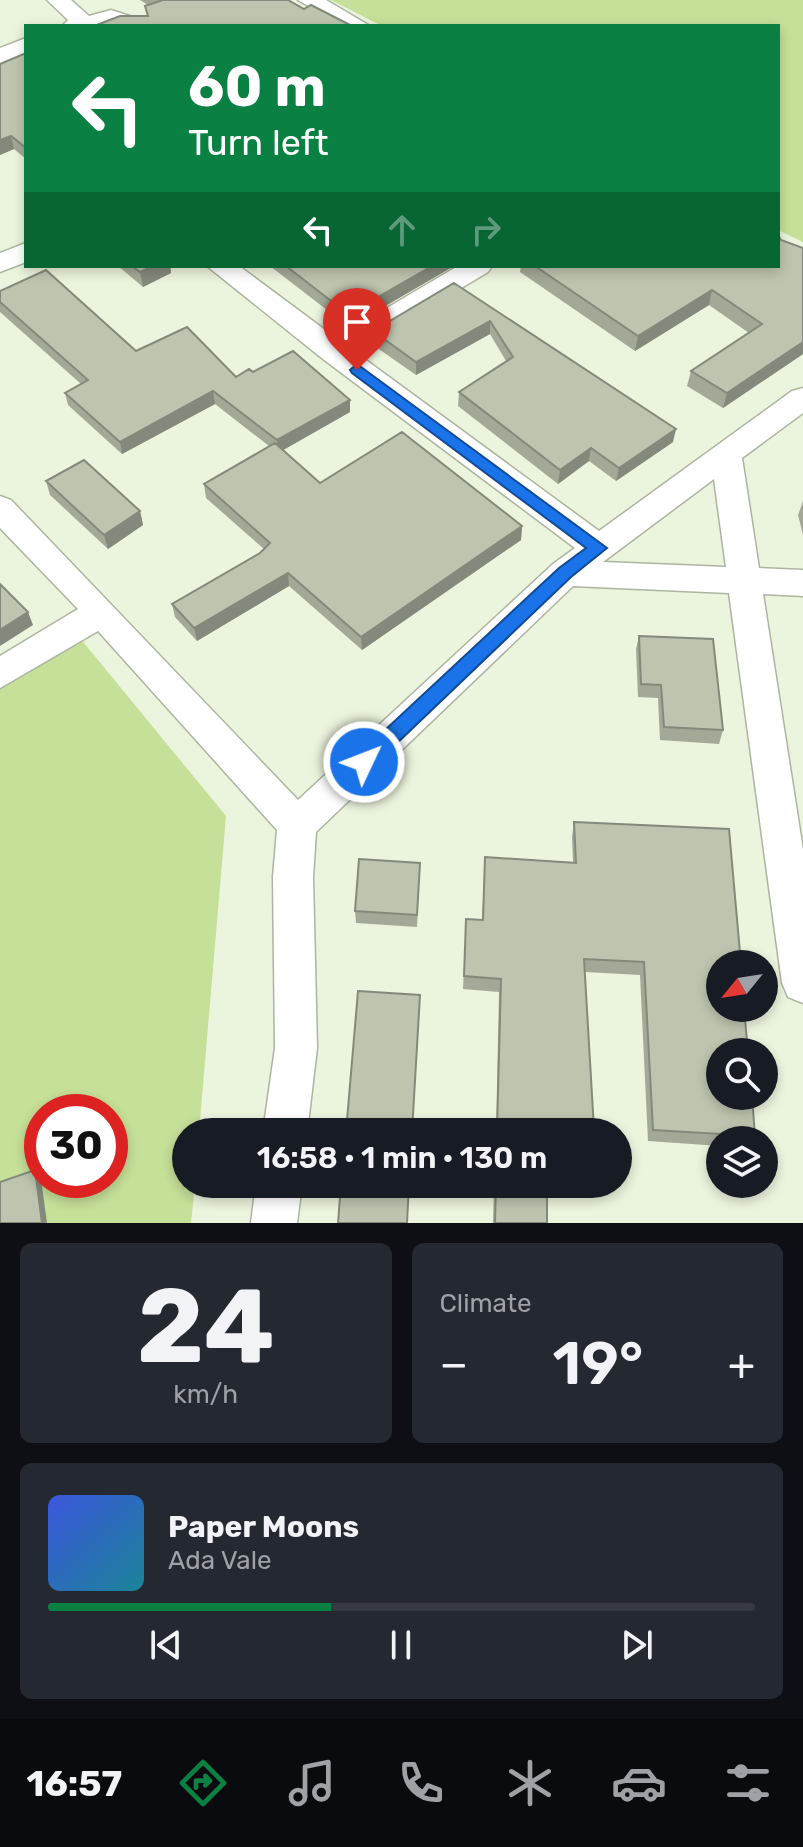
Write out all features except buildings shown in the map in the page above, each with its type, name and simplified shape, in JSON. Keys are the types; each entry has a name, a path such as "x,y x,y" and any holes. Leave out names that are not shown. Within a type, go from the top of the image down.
{"street":[{"path":"58,0 78,24 111,17 131,24"},
{"path":"309,0 355,24"},
{"path":"0,56 24,46"},
{"path":"0,264 24,252"},
{"path":"224,268 598,548"},
{"path":"333,352 475,268"},
{"path":"287,1118 296,1048 293,877 297,825 565,573 803,398"},
{"path":"726,454 803,981"},
{"path":"0,508 101,612 297,825"},
{"path":"565,573 803,583"},
{"path":"0,674 101,612"},
{"path":"274,1223 277,1198"}],"green space":[{"path":"331,0 803,0 803,242 780,231 780,24 378,24"},
{"path":"75,632 226,816 200,1118 172,1118 172,1198 194,1198 191,1223 0,1223 0,677"}],"route":[{"path":"357,370 598,548 565,573 364,762"}]}
